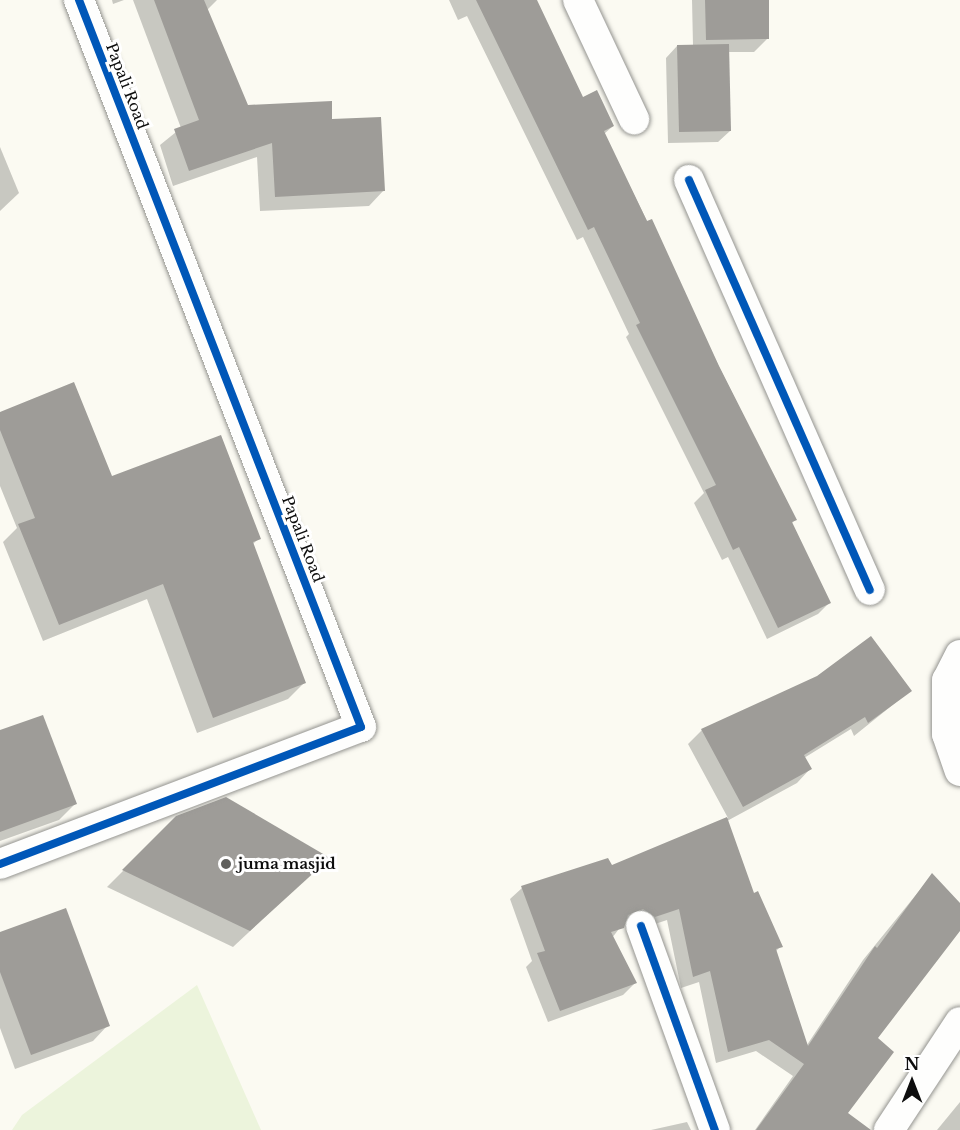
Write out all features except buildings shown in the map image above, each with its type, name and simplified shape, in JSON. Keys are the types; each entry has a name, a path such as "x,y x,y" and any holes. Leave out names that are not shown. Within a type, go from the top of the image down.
{"street":[{"name":"Papali Road","path":"0,864 361,727 79,0"},
{"path":"578,0 634,119"},
{"path":"689,180 870,590"},
{"path":"960,655 947,680 947,734 960,771"},
{"path":"641,926 715,1130"},
{"path":"890,1130 960,1022"}],"green space":[{"path":"197,985 261,1130 12,1130 22,1115"}],"cycle path":[{"path":"0,864 361,727 79,0"},
{"path":"689,180 870,590"},
{"path":"641,926 715,1130"}],"place":[{"name":"juma masjid","path":"226,864"}]}
